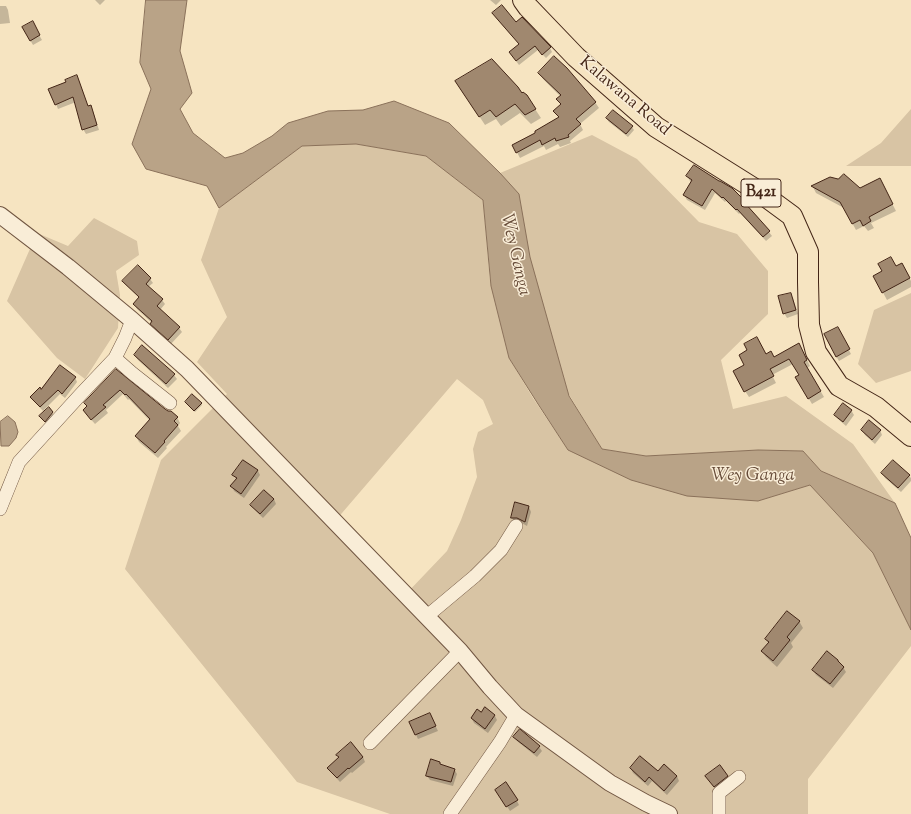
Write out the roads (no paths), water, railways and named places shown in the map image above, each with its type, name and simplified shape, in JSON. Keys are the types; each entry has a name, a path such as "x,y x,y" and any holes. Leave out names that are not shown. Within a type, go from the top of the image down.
{"main road":[{"name":"Kalawana Road","path":"522,0 576,58 656,127 758,191 792,216 808,252 809,325 816,352 838,386 876,406 911,436"}],"street":[{"path":"0,215 68,267 132,320 186,369 460,651 516,715 610,783 669,814"},
{"path":"0,509 19,462 115,358 132,320"},
{"path":"115,358 170,403"},
{"path":"426,617 475,576 502,550 516,526"},
{"path":"370,743 460,651"},
{"path":"450,814 500,742 516,715"},
{"path":"719,814 719,792 740,777"}],"water":[{"name":"Wey Ganga","path":"146,0 187,0 180,51 192,93 180,109 193,133 225,158 243,153 272,136 288,123 328,111 363,110 394,101 449,123 500,173 519,194 530,257 569,396 602,449 646,456 758,450 803,451 821,471 895,503 911,538 911,630 873,553 810,485 758,501 687,496 631,480 568,450 509,358 491,286 483,200 426,156 356,144 302,146 219,208 207,186 146,169 132,144 151,89 140,63"},
{"path":"8,416 15,422 18,432 16,438 9,446 1,446 0,422"}]}
